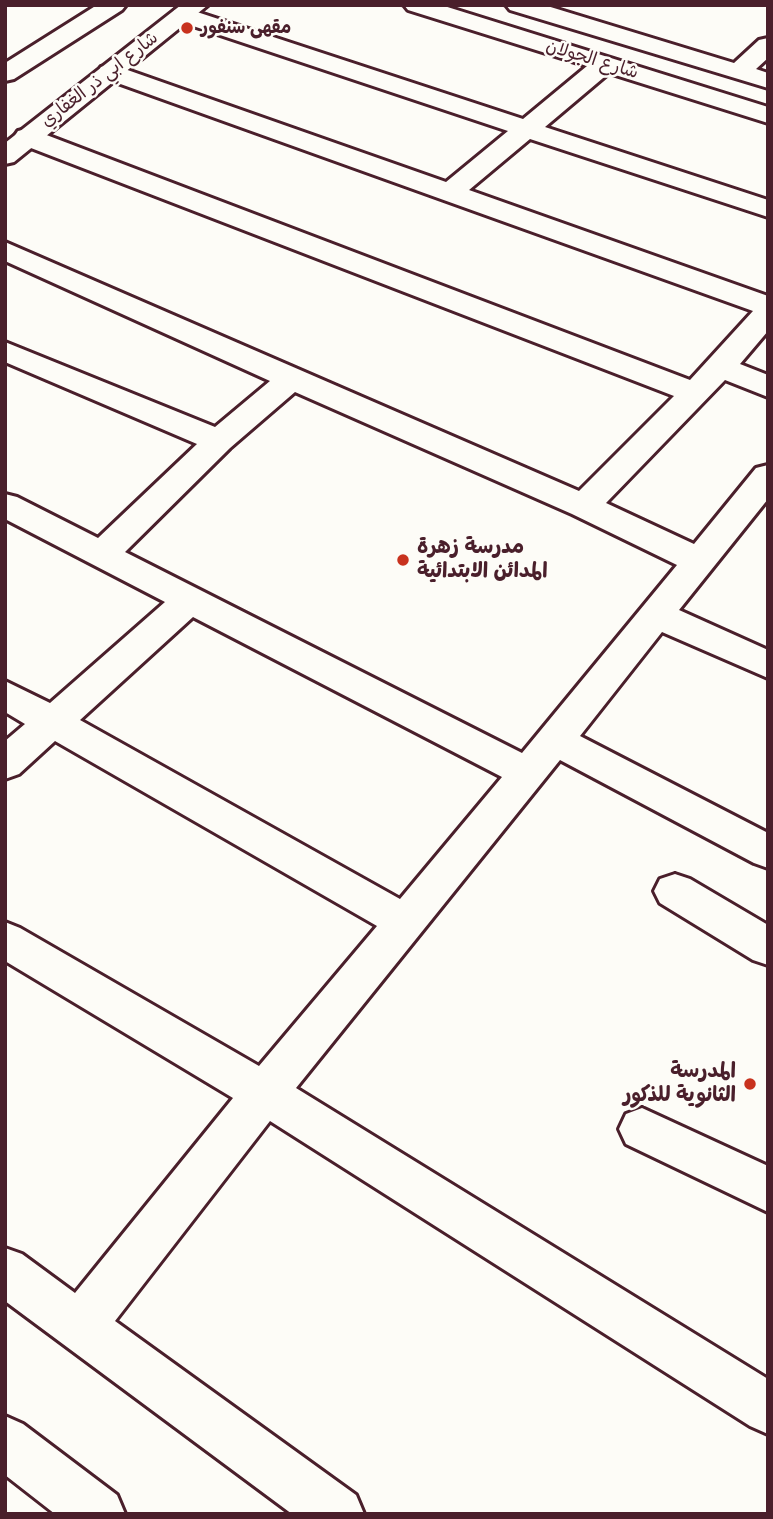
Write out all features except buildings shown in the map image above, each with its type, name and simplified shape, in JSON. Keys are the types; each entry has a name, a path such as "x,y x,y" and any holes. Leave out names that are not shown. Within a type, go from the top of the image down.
{"street":[{"name":"شارع الجولان","path":"416,5 768,115"},
{"name":"شارع الجولان","path":"518,5 768,81"},
{"path":"5,74 111,6"},
{"path":"189,10 768,209"},
{"name":"شارع ابي ذر الغفاري","path":"5,156 189,10"},
{"path":"738,72 768,45"},
{"path":"449,193 605,64"},
{"path":"110,72 768,306"},
{"path":"27,137 695,393"},
{"path":"5,250 291,379 584,506 699,561"},
{"path":"584,506 721,367 768,312"},
{"path":"5,351 219,441"},
{"path":"721,367 768,387"},
{"path":"103,553 219,441 291,379"},
{"path":"80,1326 265,1093 699,561 761,495"},
{"path":"5,505 528,773"},
{"path":"5,764 190,600"},
{"path":"656,614 768,665"},
{"path":"5,695 405,922"},
{"path":"555,740 768,852"},
{"path":"675,891 768,947"},
{"path":"5,940 265,1093 768,1408"},
{"path":"642,1129 768,1190"},
{"path":"5,1271 337,1514"},
{"path":"5,1442 98,1514"}],"place":[{"name":"مقهى سنفور","path":"187,28"},
{"name":"مدرسة زهرة المدائن الابتدائية","path":"403,560"},
{"name":"المدرسة الثانوية للذكور","path":"750,1084"}]}
